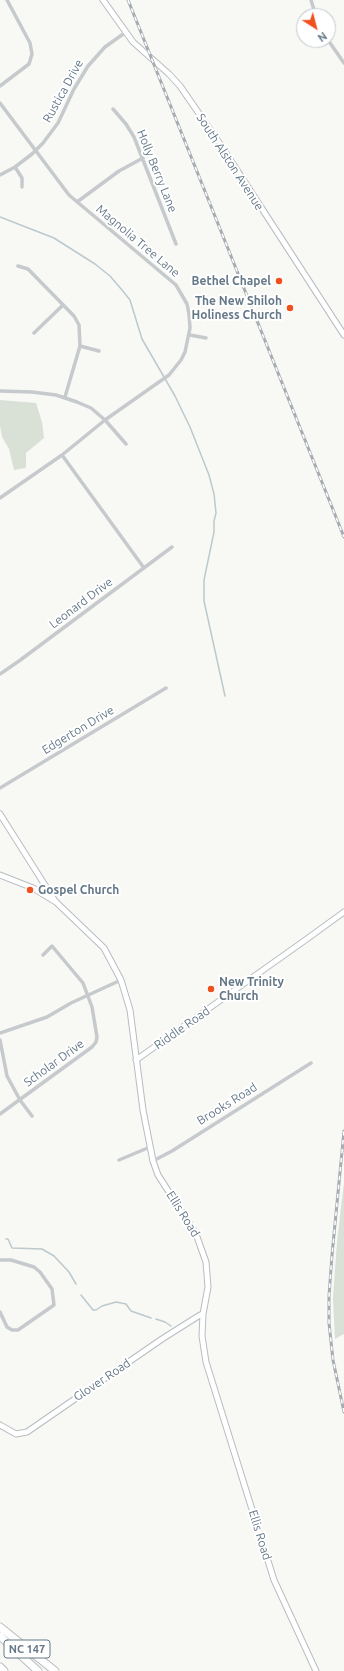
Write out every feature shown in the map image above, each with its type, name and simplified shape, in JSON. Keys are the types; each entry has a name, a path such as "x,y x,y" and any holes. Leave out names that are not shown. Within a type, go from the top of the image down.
{"highway":[{"name":"NC 147","path":"0,1627 55,1671"},
{"path":"0,1636 38,1671"}],"main road":[{"name":"South Alston Avenue","path":"103,0 133,42 169,74 180,86 220,144 344,335"},
{"path":"0,814 56,902"},
{"name":"Ellis Road","path":"0,875 33,888 56,902 104,948 121,980 130,1010 136,1060 153,1161 158,1175 193,1228 204,1254 208,1280 203,1314 202,1336 206,1362 274,1580 316,1671"},
{"name":"Riddle Road","path":"136,1060 311,937 344,912"},
{"name":"Glover Road","path":"0,1425 6,1430 16,1434 27,1432 162,1339 203,1314"}],"street":[{"path":"0,86 29,64 32,54 30,44 7,0"},
{"name":"Rustica Drive","path":"0,175 15,167 35,151 58,123 78,80 90,62 105,47 126,32"},
{"path":"333,48 344,64"},
{"name":"Magnolia Tree Lane","path":"0,103 35,151 63,187 77,202 176,284 187,304 190,314 190,335 183,356 169,375 105,420 62,455 0,498"},
{"name":"Holly Berry Lane","path":"113,109 134,136 176,244"},
{"path":"77,202 119,171 142,158"},
{"path":"15,167 22,178 22,186"},
{"path":"18,266 28,269 74,316 78,325 80,346 65,397"},
{"path":"34,333 63,305"},
{"path":"190,335 206,338"},
{"path":"80,346 99,351"},
{"path":"0,391 56,394 65,397 91,408 105,420 126,444"},
{"path":"62,455 144,568"},
{"name":"Leonard Drive","path":"0,674 172,548"},
{"name":"Edgerton Drive","path":"0,788 166,688"},
{"name":"Scholar Drive","path":"0,1114 96,1044 97,1033 92,1007 88,994 81,981 52,946 43,955"},
{"path":"0,1033 44,1019 70,1003 121,980"},
{"path":"0,1040 7,1076 20,1100 32,1116"},
{"name":"Brooks Road","path":"153,1161 172,1151 311,1063"},
{"path":"119,1160 150,1147"},
{"path":"0,1260 11,1260 34,1267 40,1272 52,1289 54,1305 18,1330 12,1330 7,1327 0,1312"}],"shaded area":[{"path":"0,400 36,403 42,422 44,438 26,453 26,468 14,470 9,449 2,437 0,426"},
{"path":"344,1182 344,1334 335,1339 333,1298 337,1242"}],"waterway":[{"path":"0,217 54,238 95,264 110,276 130,300 142,339 175,396 190,427 209,475 214,494 216,513 214,532 204,580 204,601 225,696"},
{"path":"6,1239 8,1239 12,1248 42,1249 54,1256 69,1272 76,1284"},
{"path":"81,1295 93,1310 116,1302 126,1304 131,1311 151,1318"},
{"path":"156,1319 171,1326"}],"railway":[{"path":"128,0 344,537"},
{"path":"344,1131 329,1296 329,1323 333,1360 344,1412"}],"place":[{"name":"Bethel Chapel","path":"279,281"},
{"name":"The New Shiloh Holiness Church","path":"290,308"},
{"name":"Gospel Church","path":"30,890"},
{"name":"New Trinity Church","path":"211,989"}]}
